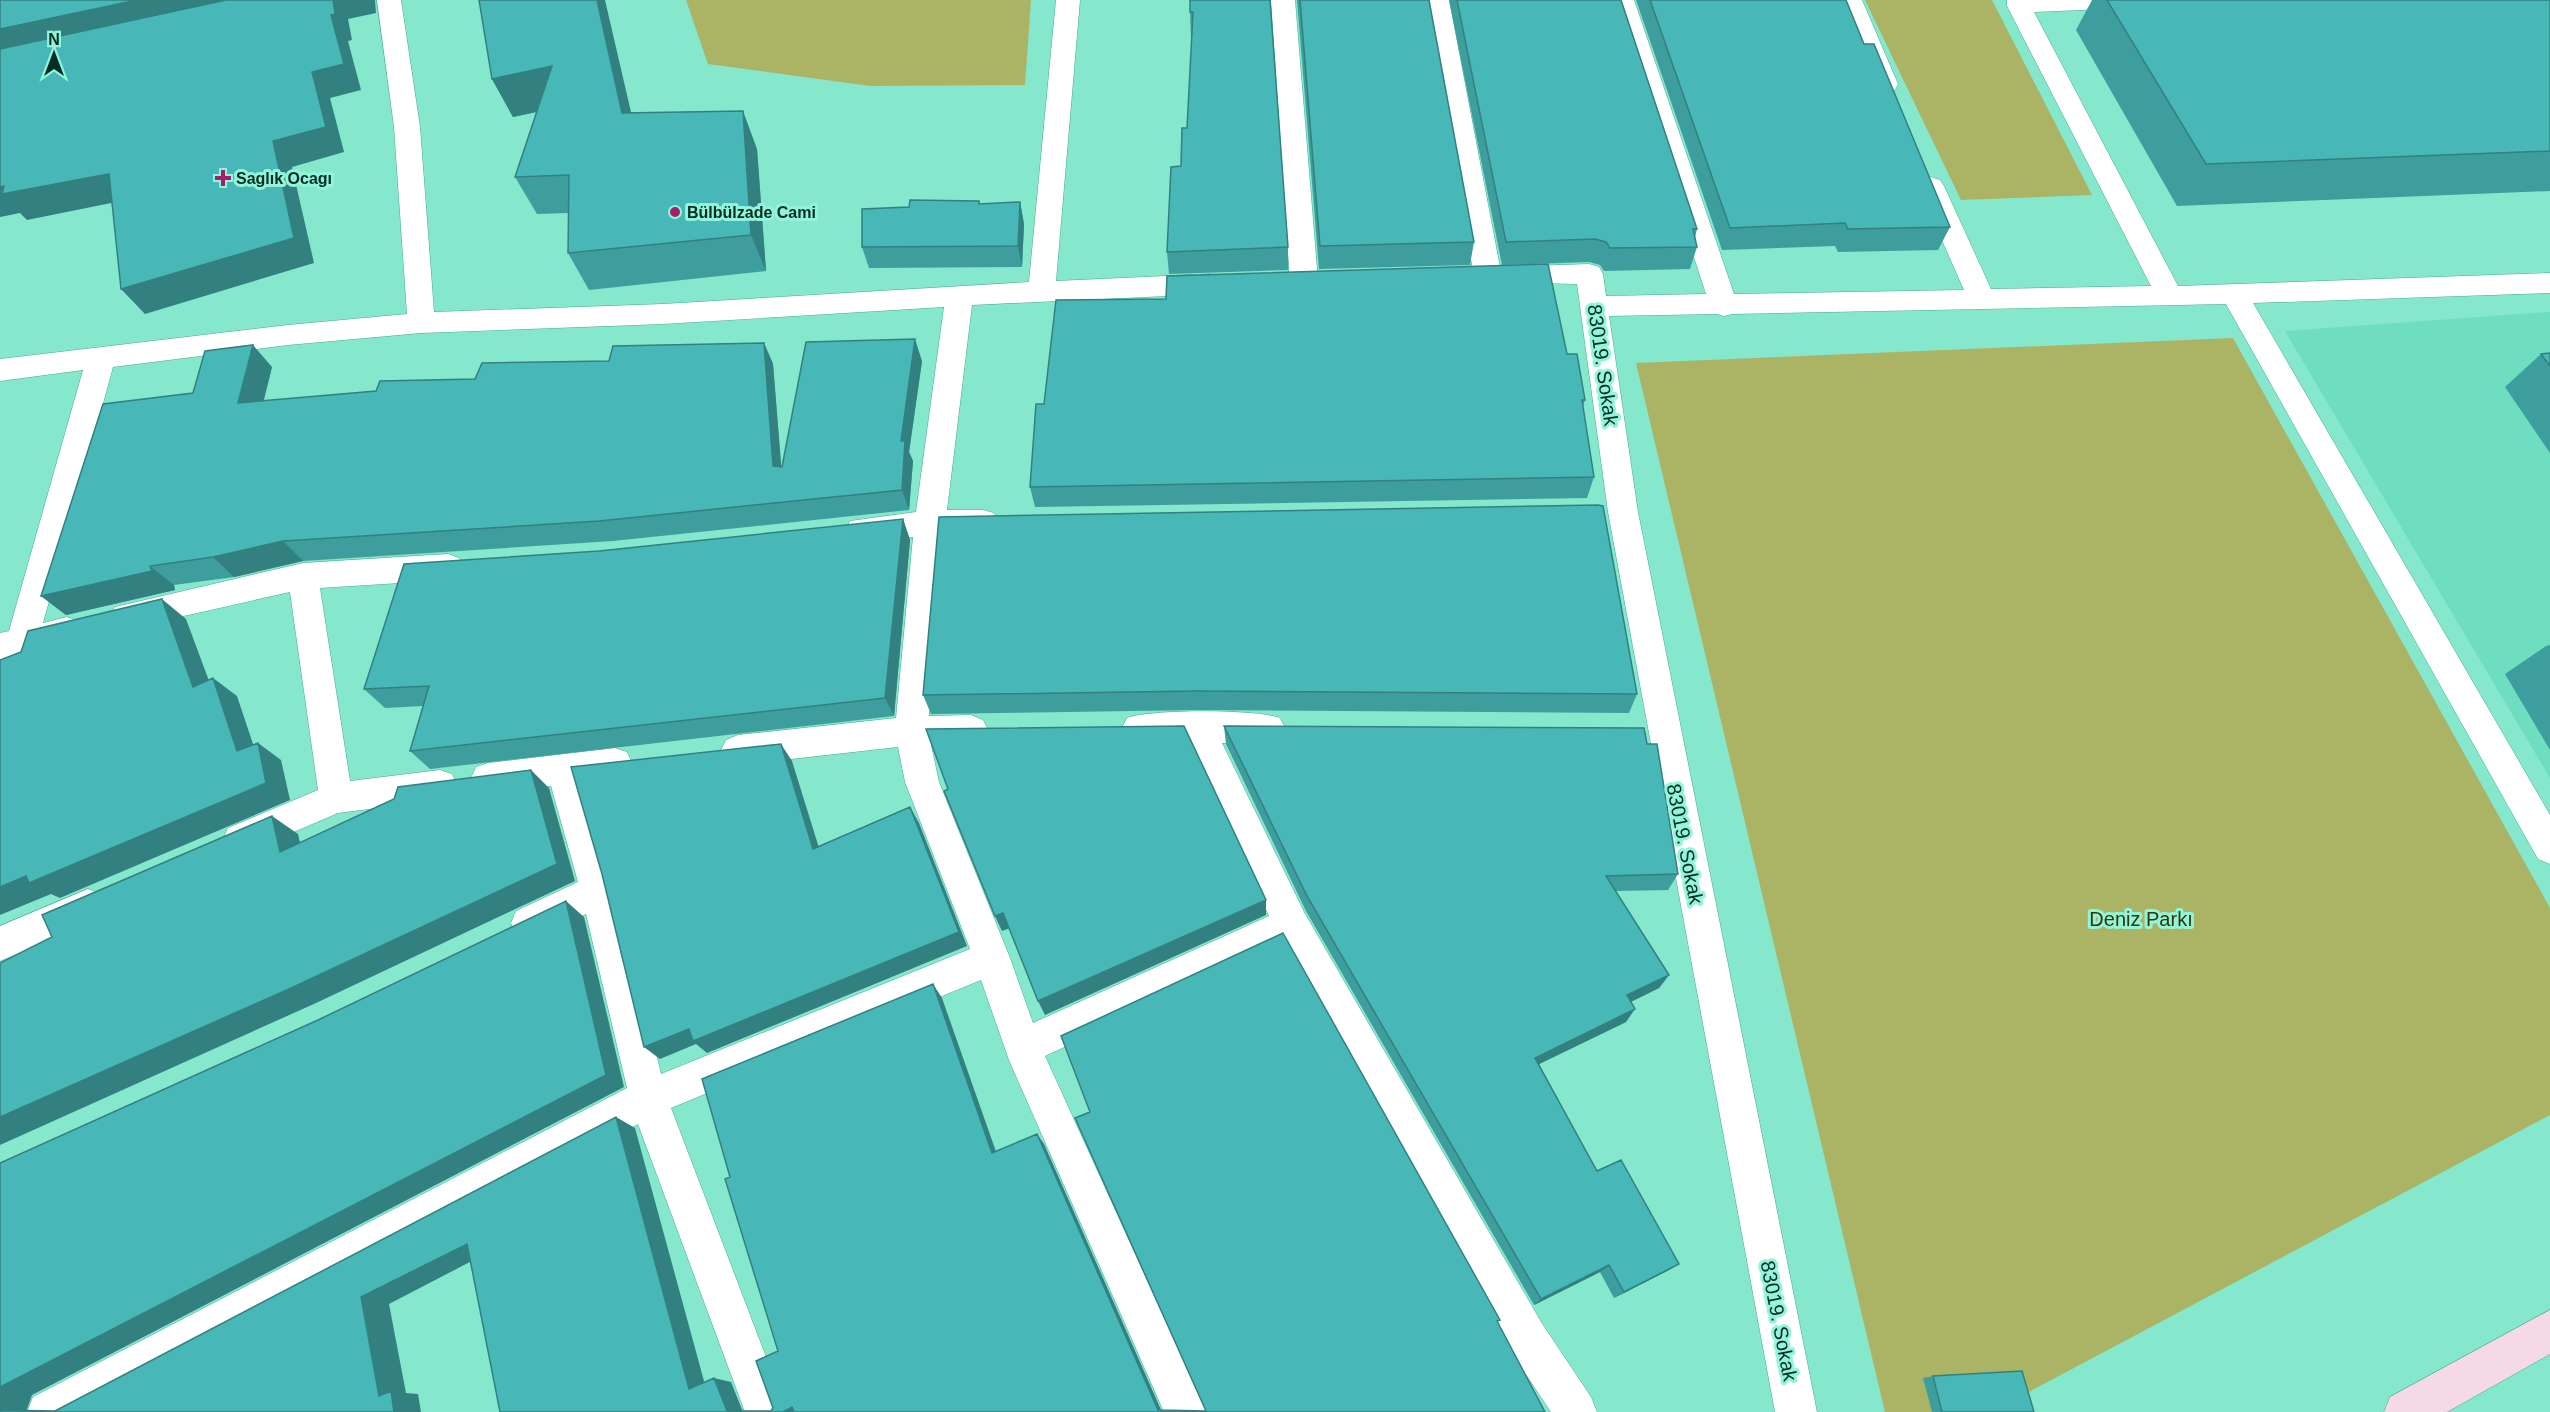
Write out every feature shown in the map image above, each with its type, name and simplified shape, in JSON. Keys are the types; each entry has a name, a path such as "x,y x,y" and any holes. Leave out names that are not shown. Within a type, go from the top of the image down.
{"street":[{"path":"389,0 407,127 422,323"},
{"path":"1042,291 1068,0"},
{"path":"1282,0 1303,281"},
{"path":"1437,0 1476,276 1724,306 2170,296 2550,283"},
{"path":"1622,0 1724,306"},
{"path":"1850,0 1897,107"},
{"path":"2154,0 2019,3 2170,296"},
{"path":"1920,161 1982,300"},
{"path":"0,370 288,335 422,323 663,314 1042,291 1232,284"},
{"name":"83019. Sokak","path":"1592,290 1611,512 1663,730 1796,1412"},
{"path":"2234,294 2550,848"},
{"path":"959,297 930,523 911,731 922,782 992,958 1022,1047 1186,1412"},
{"path":"11,644 101,358"},
{"path":"836,533 930,523 1013,522"},
{"path":"11,644 303,576 482,564"},
{"path":"303,576 336,798"},
{"path":"1198,727 1291,924 1526,1337 1576,1412"},
{"path":"1114,728 1293,728"},
{"path":"702,754 911,731 1007,730"},
{"path":"1627,730 1663,730"},
{"path":"209,852 336,798 563,768 644,760"},
{"path":"563,768 598,890 648,1098 766,1412"},
{"path":"502,936 598,890"},
{"path":"0,944 115,894"},
{"path":"1022,1047 1291,924"},
{"path":"48,1412 648,1098 992,958"},
{"path":"2405,1412 2550,1331"}],"shaded area":[{"path":"2550,312 2550,778 2285,331"}],"green space":[{"path":"686,0 1031,0 1025,85 870,86 708,64"},
{"path":"1865,0 1992,0 2092,195 1961,200"},
{"name":"Deniz Parkı","path":"2233,338 2550,908 2550,1115 1991,1412 1885,1412 1636,363"}],"building":[{"path":"0,0 137,0 0,29"},
{"path":"226,0 333,0 335,14 331,15 344,64 312,72 326,127 273,141 294,238 121,289 109,174 2,194 4,186 0,187 0,49"},
{"path":"479,0 597,0 622,113 743,111 751,235 568,253 569,175 515,177 552,66 492,79"},
{"path":"1190,0 1270,0 1288,247 1167,252 1171,167 1181,166 1182,128 1187,128 1193,12 1190,12"},
{"path":"1300,0 1429,0 1474,242 1320,246"},
{"path":"1457,0 1621,0 1697,229 1693,229 1697,247 1610,248 1606,242 1595,239 1506,242"},
{"path":"1650,0 1846,0 1864,44 1874,44 1950,227 1848,229 1845,223 1730,228"},
{"path":"2107,0 2550,0 2550,151 2206,164"},
{"path":"910,200 979,201 979,204 1020,202 1018,246 862,247 862,209 909,207"},
{"path":"1548,264 1567,354 1577,354 1594,477 1030,487 1036,404 1044,404 1056,300 1166,299 1167,276"},
{"path":"915,339 901,441 905,441 902,490 599,521 283,541 213,557 150,566 152,571 41,596 103,404 193,393 205,351 253,345 238,403 376,391 380,381 475,379 482,363 609,361 613,346 764,343 773,466 782,467 806,342"},
{"path":"2550,353 2550,366 2541,354"},
{"path":"1603,506 1637,694 1196,691 923,695 939,517"},
{"path":"903,519 885,698 410,751 429,686 364,689 404,564 599,551"},
{"path":"162,599 193,687 213,678 237,751 258,743 266,783 29,883 26,876 0,887 0,660 21,652 28,631"},
{"path":"1184,726 1266,900 1038,1001 1003,913 995,916 944,791 948,789 926,729"},
{"path":"1224,726 1644,728 1647,744 1657,744 1678,874 1606,876 1669,975 1627,995 1635,1009 1535,1058 1597,1171 1621,1160 1679,1264 1624,1292 1609,1265 1541,1299 1307,896"},
{"path":"781,744 813,849 910,807 959,932 693,1041 689,1029 644,1047 602,874 571,767"},
{"path":"531,770 557,864 289,989 0,1117 0,963 52,937 42,915 272,816 280,852 394,799 398,787"},
{"path":"566,901 606,1075 0,1387 0,1163 318,1020"},
{"path":"1283,933 1500,1320 1497,1321 1545,1412 794,1412 792,1407 783,1412 500,1412 467,1244 361,1297 379,1396 391,1391 394,1412 0,1412 0,1410 55,1411 616,1117 689,1389 714,1378 727,1411 771,1411 773,1408 756,1361 778,1351 725,1179 730,1177 702,1079 933,984 992,1153 1037,1134 1158,1410 1206,1411 1075,1118 1090,1112 1061,1036"},
{"path":"2022,1371 2034,1412 1942,1412 1933,1376"}],"place":[{"name":"Saglık Ocagı","path":"223,178"},
{"name":"Bülbülzade Cami","path":"675,212"}]}
